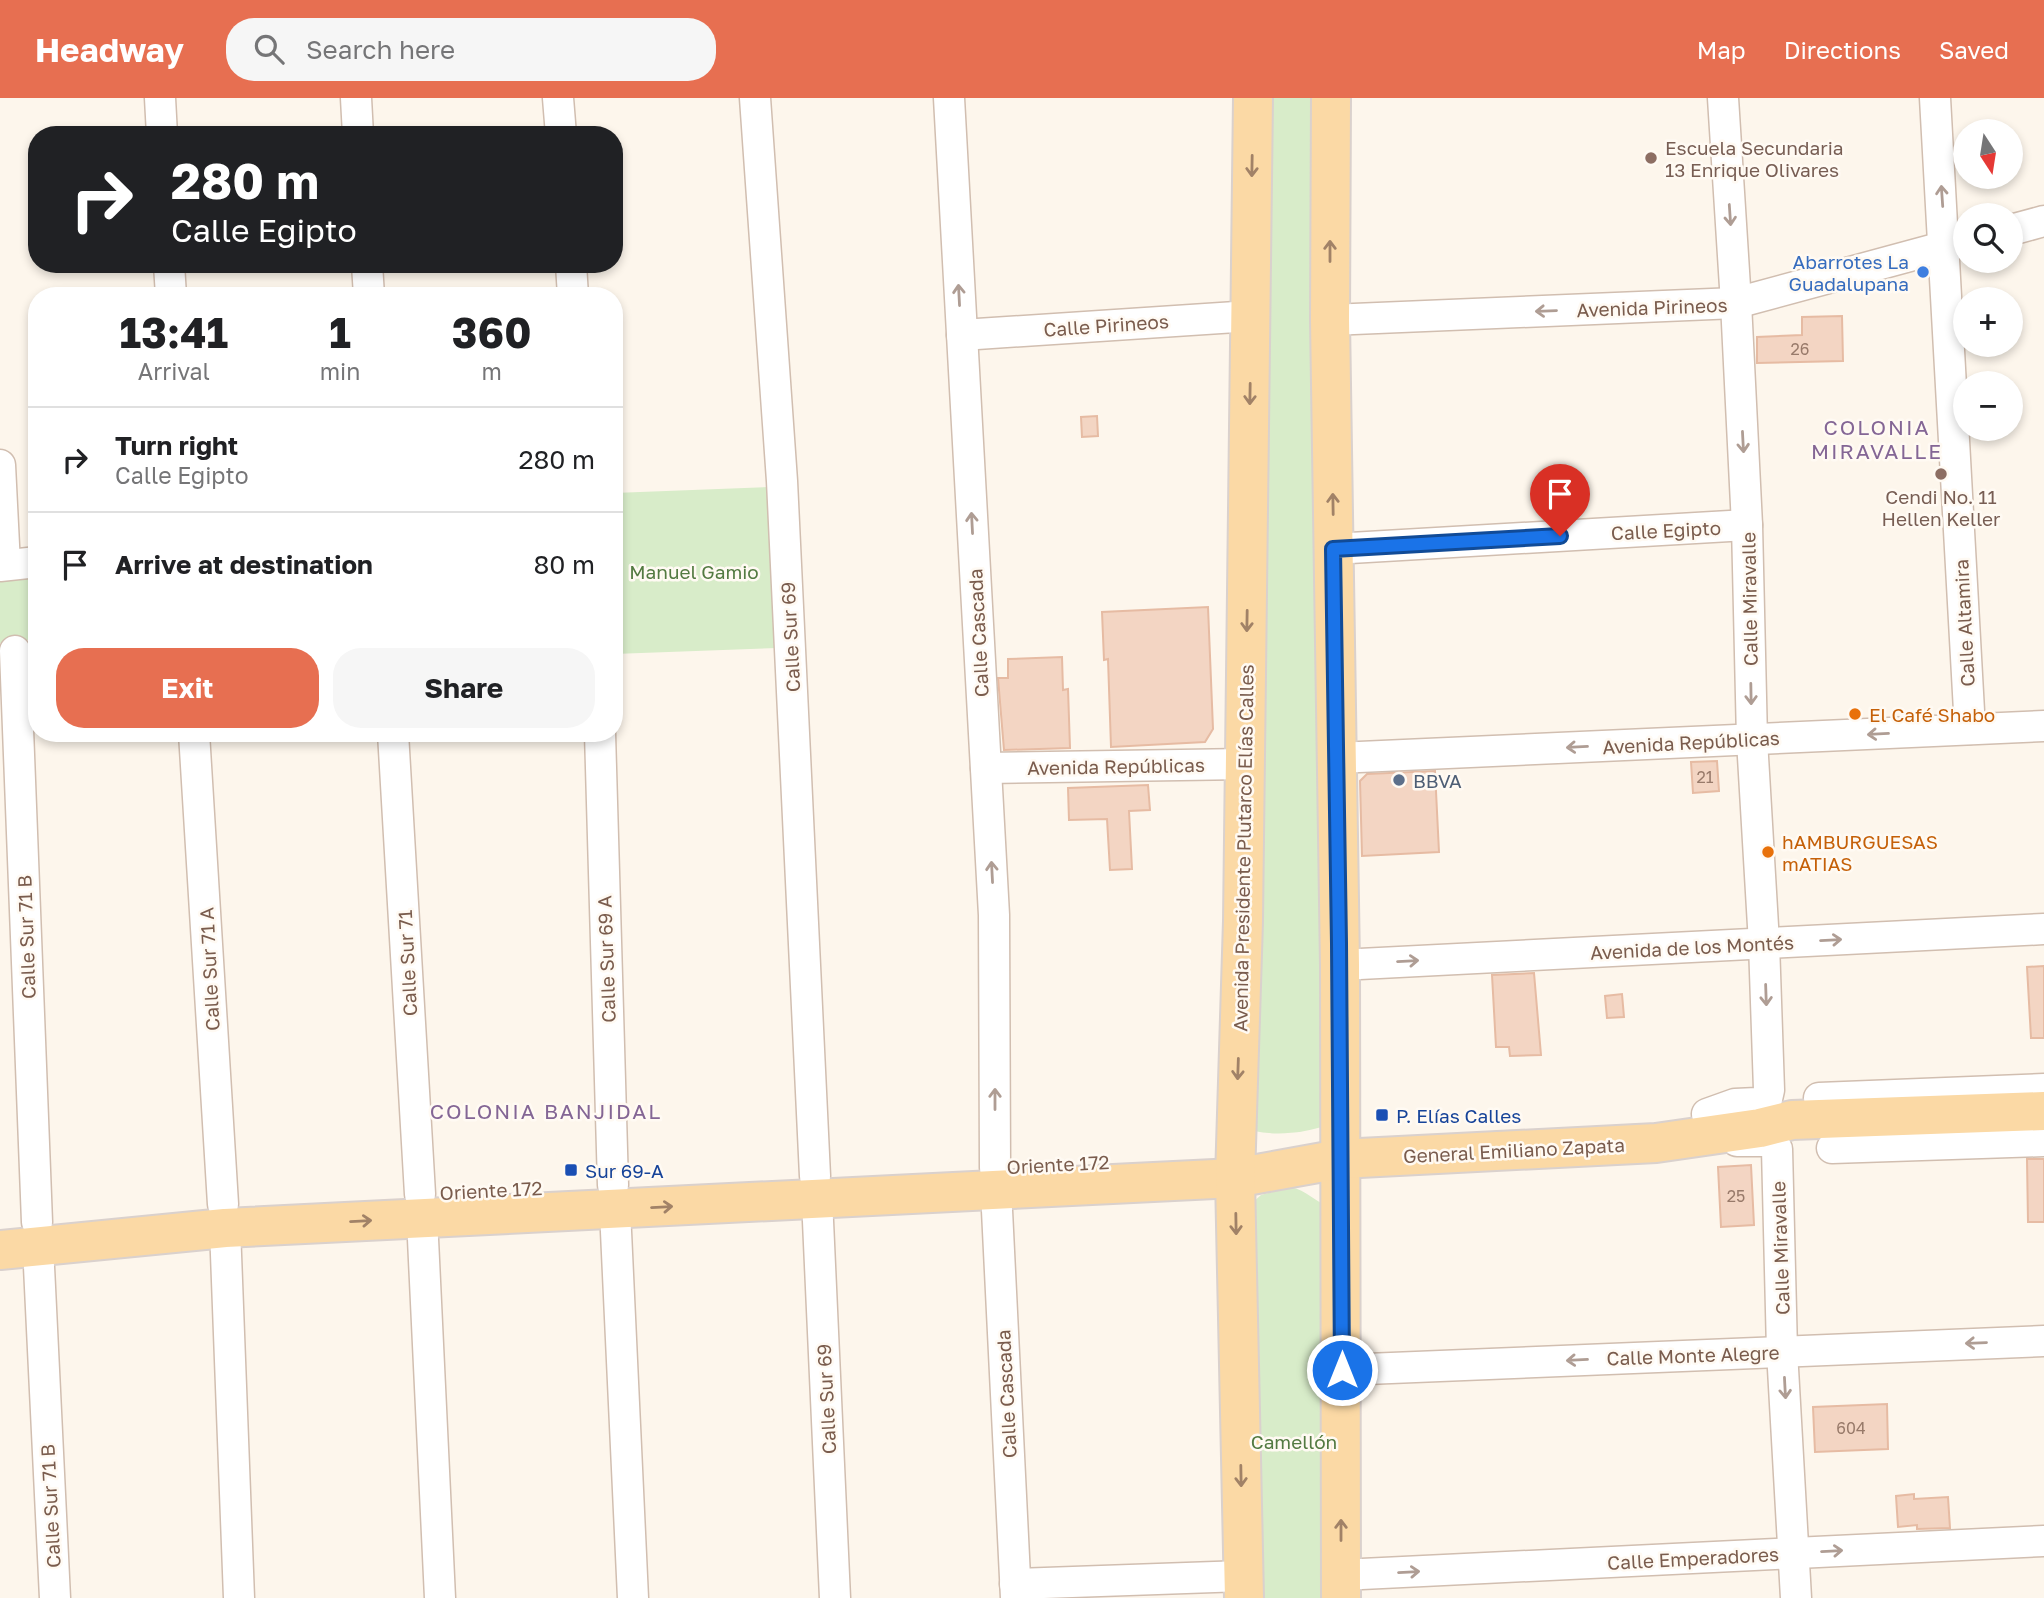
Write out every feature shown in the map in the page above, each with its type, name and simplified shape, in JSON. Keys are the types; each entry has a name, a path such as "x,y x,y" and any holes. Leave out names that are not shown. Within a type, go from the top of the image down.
{"main road":[{"name":"Avenida Presidente Plutarco Elías Calles","path":"1244,1587 1235,1167 1246,764 1253,98"},
{"path":"1331,98 1330,320 1340,965 1341,1587"},
{"name":"General Emiliano Zapata","path":"1340,1147 1656,1143 1760,1128 1793,1106"},
{"name":"General Emiliano Zapata","path":"1235,1167 1340,1147 1707,1114 1762,1112 1793,1106 1886,1116 2044,1111"},
{"name":"Oriente 172","path":"0,1250 25,1232 224,1216 1235,1167"}],"street":[{"path":"160,98 162,126"},
{"path":"356,98 358,126"},
{"path":"558,98 560,126"},
{"name":"Calle Sur 69","path":"755,98 782,481 835,1598"},
{"name":"Calle Cascada","path":"948,98 994,915 995,1179 1015,1591"},
{"name":"Calle Miravalle","path":"1723,98 1747,525 1752,740 1764,943 1769,1090 1793,1106"},
{"name":"Calle Altamira","path":"1935,98 1953,228"},
{"path":"2023,227 2044,221"},
{"name":"Avenida Pirineos","path":"1330,320 1736,303 1953,244"},
{"name":"Calle Altamira","path":"1956,273 1970,729"},
{"name":"Calle Pirineos","path":"962,335 1251,316"},
{"path":"0,465 2,566 28,563"},
{"name":"Calle Egipto","path":"1333,549 1747,525"},
{"name":"Calle Sur 71 B","path":"17,650 25,1232 54,1598"},
{"name":"Avenida Repúblicas","path":"1338,758 2044,726"},
{"name":"Calle Sur 71 A","path":"195,742 224,1216 239,1598"},
{"name":"Calle Sur 71","path":"394,742 421,1206 439,1598"},
{"name":"Calle Sur 69 A","path":"600,742 614,1197 633,1598"},
{"name":"Avenida Repúblicas","path":"986,768 1246,764"},
{"name":"Avenida de los Montés","path":"1340,965 2044,929"},
{"path":"1793,1106 2044,1089"},
{"name":"Calle Miravalle","path":"1656,1143 1772,1141 1776,1145 1796,1598"},
{"path":"1832,1148 2044,1142"},
{"name":"Calle Monte Alegre","path":"1342,1370 2044,1340"},
{"name":"Calle Emperadores","path":"1341,1587 1794,1553 2044,1541"},
{"path":"1015,1591 1244,1587"}],"green space":[{"path":"1259,98 1320,98 1328,1125 1282,1133 1254,1131"},
{"name":"Manuel Gamio","path":"771,487 777,648 623,654 623,493"},
{"path":"28,572 28,640 0,643 0,575"},
{"name":"Camellón","path":"1290,1187 1331,1208 1335,1598 1254,1598 1252,1203 1261,1195"}],"building":[{"path":"1842,316 1843,361 1757,363 1757,337 1802,335 1802,317"},
{"path":"1097,416 1098,436 1082,437 1081,417"},
{"path":"1208,607 1213,729 1205,742 1111,747 1108,659 1104,660 1102,612"},
{"path":"1062,657 1063,690 1068,689 1070,748 1004,750 998,678 1008,678 1008,659"},
{"path":"1717,761 1719,791 1693,793 1691,762"},
{"path":"1435,771 1439,852 1362,856 1360,781 1367,774"},
{"path":"1148,785 1150,810 1129,811 1132,869 1110,870 1107,819 1069,820 1068,788"},
{"path":"2044,966 2044,1038 2031,1038 2027,967"},
{"path":"1534,973 1541,1055 1510,1056 1509,1047 1496,1047 1492,975"},
{"path":"1622,994 1624,1017 1607,1018 1605,996"},
{"path":"2027,1159 2044,1159 2044,1222 2028,1222"},
{"path":"1751,1165 1754,1225 1721,1227 1718,1167"},
{"path":"1887,1404 1888,1449 1815,1452 1813,1407"},
{"path":"1914,1494 1914,1499 1948,1497 1950,1528 1917,1529 1917,1525 1898,1527 1896,1496"}],"place":[{"name":"Escuela Secundaria 13 Enrique Olivares","path":"1651,158"},
{"name":"Abarrotes La Guadalupana","path":"1923,272"},
{"name":"Cendi No. 11 Hellen Keller","path":"1941,474"},
{"name":"El Café Shabo","path":"1855,714"},
{"name":"BBVA","path":"1399,780"},
{"name":"hAMBURGUESAS mATIAS","path":"1768,852"},
{"name":"P. Elías Calles","path":"1382,1115"},
{"name":"Sur 69-A","path":"571,1170"}],"district":[{"name":"COLONIA MIRAVALLE","path":"1877,439"},
{"name":"COLONIA BANJIDAL","path":"546,1111"}],"route":[{"path":"1342,1370 1338,758 1333,549 1560,536"}]}
